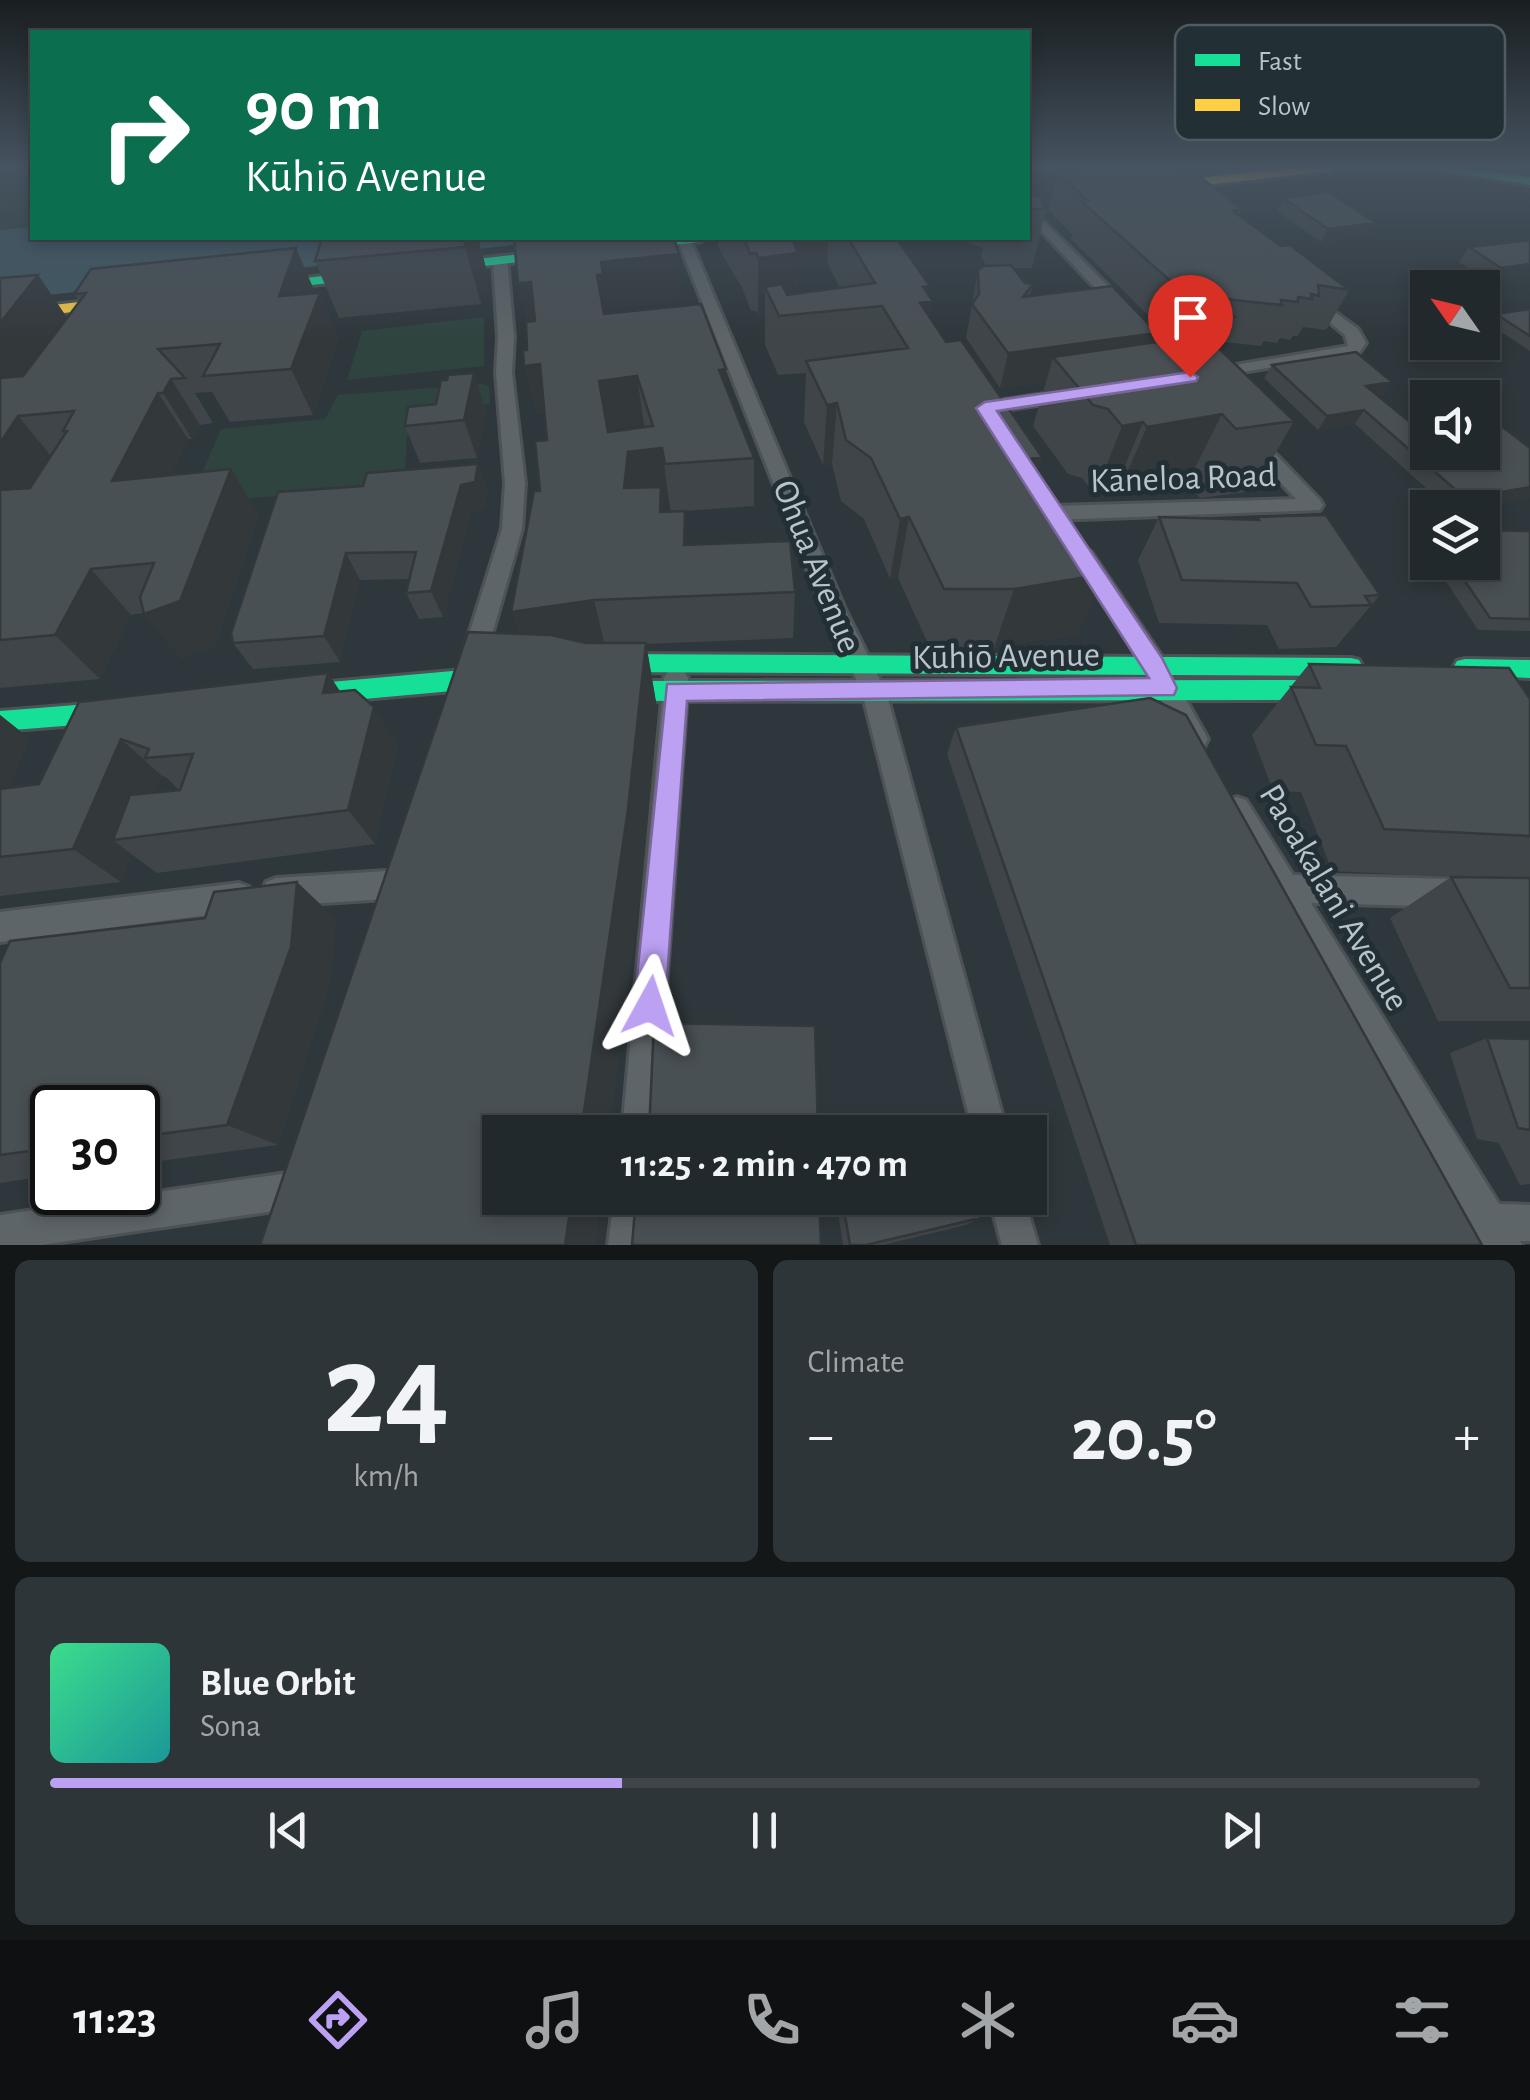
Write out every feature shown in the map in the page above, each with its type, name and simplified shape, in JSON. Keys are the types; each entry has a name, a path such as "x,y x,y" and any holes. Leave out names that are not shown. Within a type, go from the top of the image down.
{"street":[{"path":"1043,225 1138,324"},
{"path":"422,269 675,240"},
{"name":"Ohua Avenue","path":"693,240 857,663 874,692 986,1115"},
{"path":"455,714 512,529 515,483 504,373 506,337 500,260"},
{"path":"248,288 384,273"},
{"path":"1196,384 1353,350 1358,343 1352,332 1290,283"},
{"path":"0,316 132,301"},
{"path":"985,407 1097,391"},
{"name":"Kāneloa Road","path":"1059,520 1313,506 1241,430"},
{"name":"Paoakalani Avenue","path":"1059,520 1160,676 1497,1234"},
{"name":"Kūhiō Avenue","path":"580,678 606,663 676,678 874,692 1308,666 1382,667"},
{"name":"Kūhiō Avenue","path":"676,678 857,663 1160,676 1350,690"},
{"path":"1308,666 1321,690"},
{"path":"1437,668 1530,669"},
{"path":"276,697 467,677 526,677"},
{"path":"640,1115 676,678"},
{"path":"1481,692 1530,692"},
{"path":"0,721 139,710"},
{"path":"393,916 414,846"},
{"path":"0,927 293,890 402,884"},
{"path":"1286,889 1492,894"},
{"path":"0,1233 312,1191"},
{"path":"626,1245 630,1215"},
{"path":"1012,1215 1020,1245"},
{"path":"1497,1234 1530,1223"}],"green space":[{"path":"0,225 30,225 30,227 0,230"},
{"path":"484,317 484,366 347,380 362,331"},
{"path":"489,386 490,404 448,409 446,432 407,435 404,486 189,503 221,429 325,419 338,395"}],"water":[{"path":"30,227 30,240 560,240 0,300 0,230"}],"building":[{"path":"1108,225 1252,225 1281,246 1290,245 1349,290 1318,285 1319,296 1298,297 1298,302 1281,300 1282,305 1213,298 1234,317 1215,321"},
{"path":"1322,225 1359,225 1328,229"},
{"path":"321,240 465,240 465,247 315,261"},
{"path":"514,240 675,240 679,254 601,262 603,274 597,275 604,314 701,304 726,369 719,370 754,458 665,464 662,448 628,452 624,488 661,487 660,512 685,511 684,545 790,541 795,592 594,600 511,612 534,491 540,491 535,441 547,440 540,364 524,366 526,322 535,321 531,282 518,283","holes":["637,376 653,426 608,432 599,381"]},
{"path":"745,240 793,240 798,253 758,258 756,253 750,254"},
{"path":"849,240 897,240 930,286 923,287 933,301 920,303 946,342 961,340 1042,457 1029,459 1104,574 1014,589 944,589 909,517 900,519 871,458 846,440 837,403 827,405 806,361 908,348 882,306 779,316 765,287 782,284 787,295 875,283"},
{"path":"1530,240 1530,264 1501,268 1469,247"},
{"path":"296,248 279,296 320,293 291,369 203,376 220,344 158,349 185,378 171,379 163,393 158,393 112,481 231,469 180,601 144,614 140,597 154,563 91,569 55,635 0,640 0,490 30,488 67,431 63,431 74,411 18,416 0,443 0,378 23,376 86,293 74,294 91,269"},
{"path":"1011,265 1025,283 1033,284 1023,297 1112,286 1157,333 1008,353 972,304 979,294 978,270 984,266"},
{"path":"38,275 0,323 0,278"},
{"path":"1530,309 1530,336 1500,317 1500,313"},
{"path":"1205,335 1294,421 1236,429 1222,414 1147,427 1143,422 1122,426 1108,409 1093,405 1053,357"},
{"path":"1356,352 1392,382 1366,386 1410,422 1410,450 1364,410 1327,416 1272,365"},
{"path":"474,373 464,420 405,426 408,407 436,404 441,380 447,380 448,375"},
{"path":"1500,425 1530,448 1530,487 1500,492 1456,490 1433,470 1500,470"},
{"path":"478,464 475,482 461,485 431,591 406,593 416,552 346,553 324,636 233,643 231,633 278,492 363,486 367,473"},
{"path":"1326,515 1380,595 1365,596 1371,605 1311,607 1297,583 1182,580 1159,517 1259,520 1257,517"},
{"path":"1500,530 1530,531 1530,619 1490,618 1464,580 1500,580"},
{"path":"468,632 551,635 586,643 646,643 628,809 583,1115 482,1115 482,1215 569,1215 565,1245 260,1245"},
{"path":"1309,664 1509,668 1530,699 1530,836 1384,829 1346,746 1316,745 1291,687 1320,688"},
{"path":"328,673 323,693 355,690 374,707 348,810 113,840 130,795 180,790 193,754 145,758 149,749 121,739 73,849 0,857 0,789 39,784 79,702"},
{"path":"1150,698 1186,715 1482,1245 1136,1245 956,727"},
{"path":"1451,877 1530,878 1530,988 1510,988"},
{"path":"297,882 291,947 227,1125 160,1134 160,1085 30,1085 30,1151 0,1155 0,963 10,941 205,918 214,892"},
{"path":"654,1023 815,1026 818,1115 650,1115"},
{"path":"1487,1038 1530,1039 1530,1130 1518,1128"},
{"path":"635,1215 820,1215 821,1245 632,1245"},
{"path":"845,1215 980,1218 866,1245 850,1245"}],"traffic: fast":[{"path":"631,246 683,240"},
{"path":"442,267 557,254"},
{"path":"268,286 368,275"},
{"path":"605,663 1351,667"},
{"path":"1465,668 1530,669"},
{"path":"297,695 497,677"},
{"path":"610,691 1331,690"},
{"path":"0,721 114,712"}],"traffic: slow":[{"path":"0,316 115,303"}],"route":[{"path":"650,1006 675,691 1165,688 1154,664 985,408 1190,377"}]}
